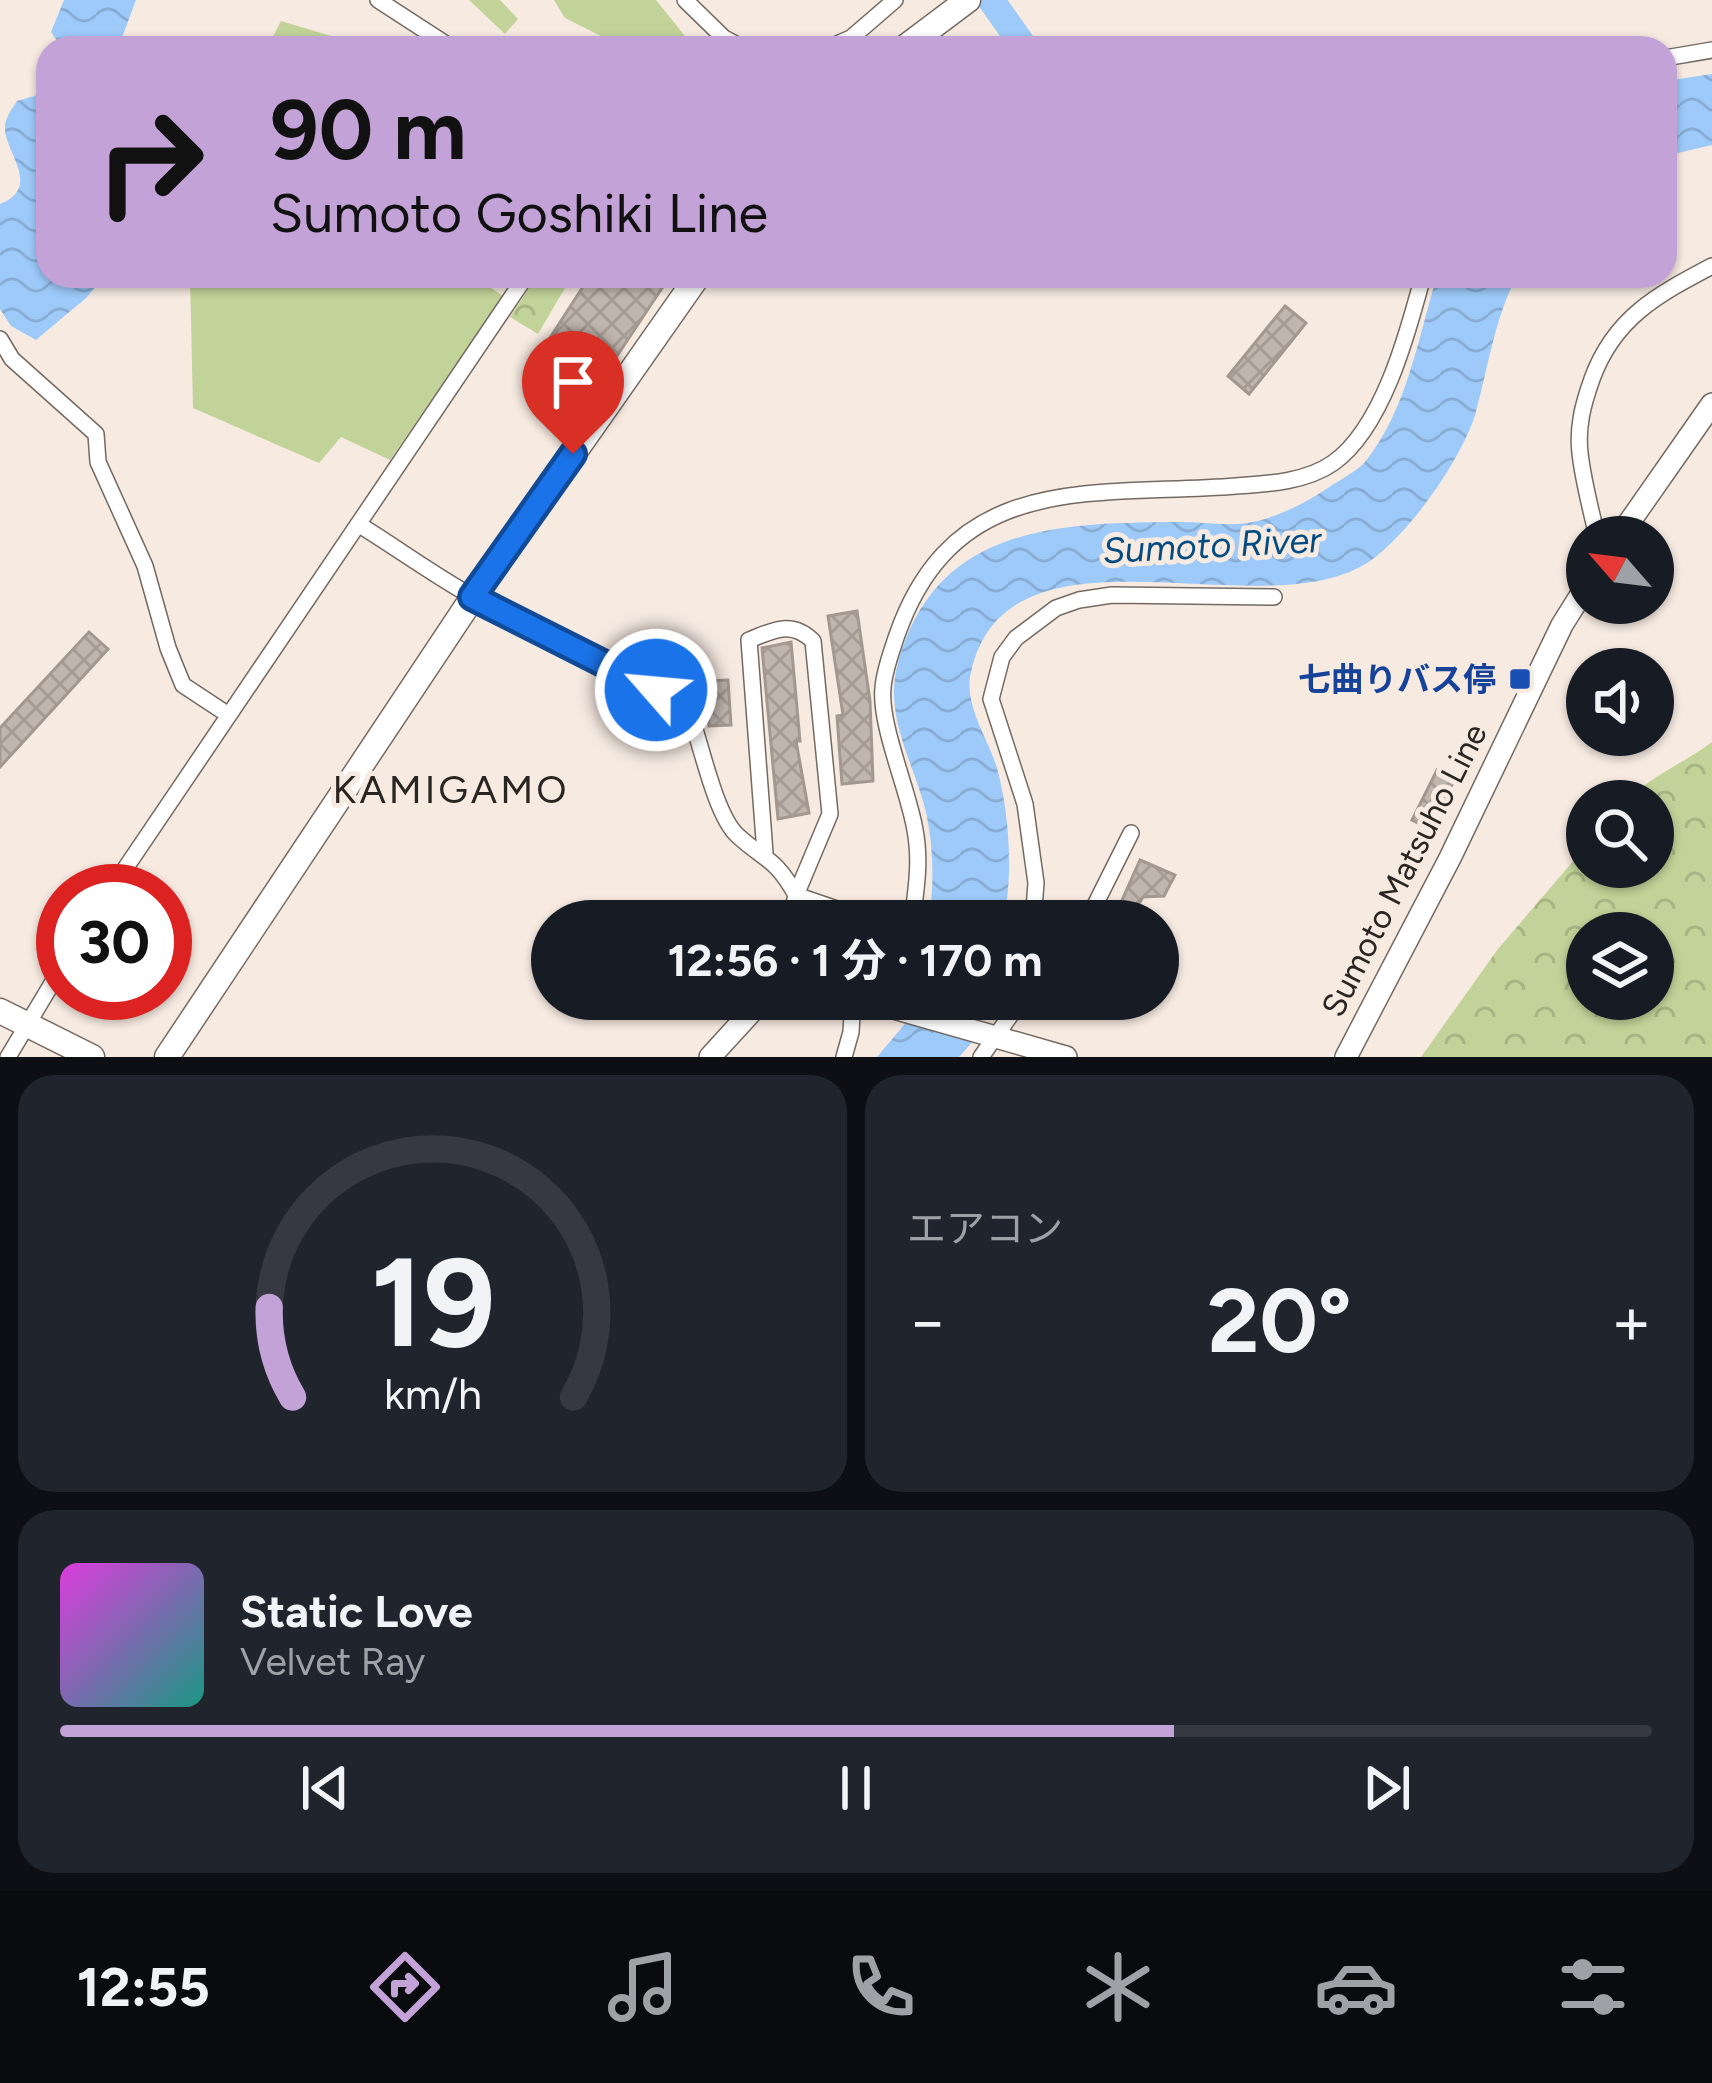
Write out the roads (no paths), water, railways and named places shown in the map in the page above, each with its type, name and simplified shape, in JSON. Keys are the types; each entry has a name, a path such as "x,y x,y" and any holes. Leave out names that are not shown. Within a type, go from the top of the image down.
{"main road":[{"path":"920,36 966,1"},
{"path":"167,1057 472,597 690,288"},
{"path":"1634,516 1712,404"},
{"name":"Sumoto Matsuho Line","path":"1346,1057 1450,858 1566,618"},
{"path":"0,1011 92,1057"},
{"path":"710,1057 744,1020"},
{"path":"950,1020 1066,1057"}],"street":[{"path":"378,0 434,36"},
{"path":"685,0 722,36"},
{"path":"853,36 895,0"},
{"path":"1677,56 1712,50"},
{"path":"1677,287 1712,266"},
{"path":"128,864 518,288"},
{"path":"914,900 915,829 882,689 898,634 928,572 950,547 1028,501 1280,483 1332,463 1372,416 1420,288"},
{"path":"1593,516 1580,453 1579,418 1597,366 1610,338 1630,316 1676,288"},
{"path":"0,339 12,359 96,434 98,462 145,566 183,685 227,714"},
{"path":"358,524 472,597 656,690 685,710 736,834 782,870 796,895 811,900"},
{"path":"1035,900 1024,804 991,699 1002,657 1016,638 1056,608 1112,595 1274,597"},
{"path":"765,853 749,640 782,626 801,629 812,640 830,814 795,900"},
{"path":"1098,900 1132,833"},
{"path":"8,1057 36,1009"},
{"path":"844,1057 858,1020"},
{"path":"981,1057 1000,1020"},
{"path":"994,1031 1004,1020"}],"water":[{"path":"64,0 136,0 122,36 54,36 51,32"},
{"path":"1712,74 1712,145 1677,153 1677,79"},
{"path":"36,95 36,288 95,288 36,340 11,326 0,309 0,204 13,197 20,179 5,127 17,101"},
{"path":"1434,288 1511,288 1475,415 1458,453 1417,515 1370,561 1324,580 1269,586 1086,584 1034,596 994,623 969,684 1005,804 1006,900 931,900 929,826 897,721 894,683 916,617 941,582 972,558 1048,530 1263,520 1352,473 1365,462 1391,420 1410,373"},
{"path":"908,1020 976,1038 959,1057 877,1057"}],"waterway":[{"path":"991,0 1016,36"},
{"name":"Sumoto River","path":"929,1057 957,1020"}],"place":[{"name":"七曲りバス停","path":"1520,679"}],"district":[{"name":"KAMIGAMO","path":"451,789"}]}
